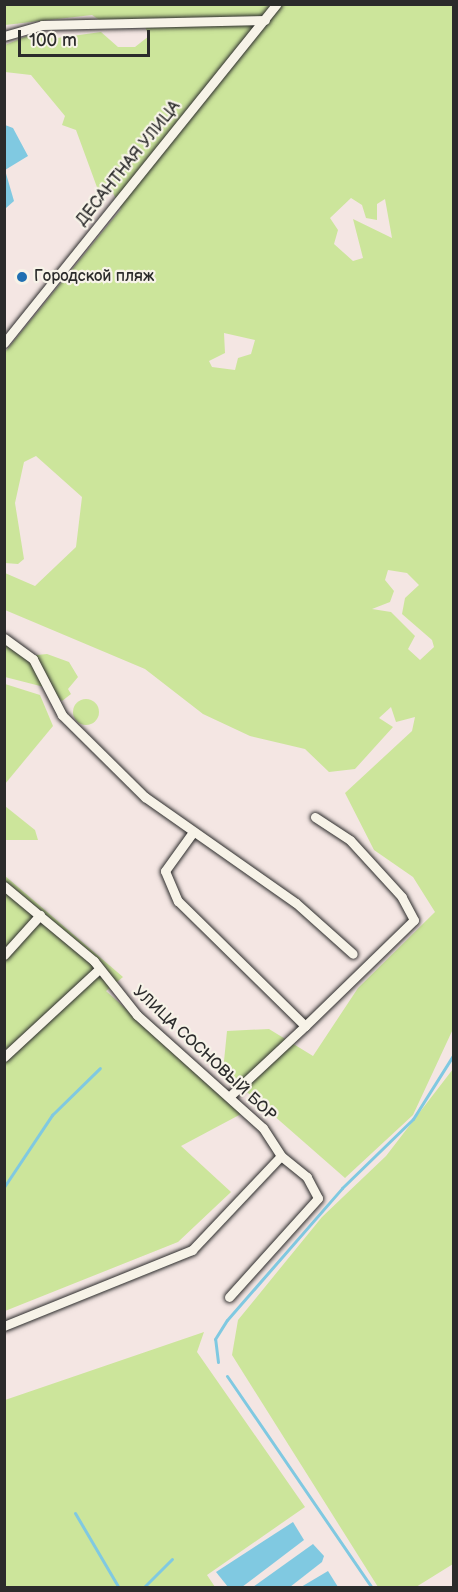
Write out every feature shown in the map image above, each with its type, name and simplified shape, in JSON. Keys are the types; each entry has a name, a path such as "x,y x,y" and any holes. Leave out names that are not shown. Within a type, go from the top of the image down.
{"street":[{"name":"ДЕСАНТНАЯ УЛИЦА","path":"4,343 277,4"},
{"path":"4,36 42,25 265,20"},
{"path":"4,638 33,659 62,715 146,797 296,903 353,954"},
{"path":"230,1096 414,920 402,897 350,840 315,817"},
{"path":"194,831 165,871 178,901 305,1026"},
{"name":"УЛИЦА СОСНОВЫЙ БОР","path":"4,886 94,961 97,971 138,1015 230,1096 277,1144 281,1156 307,1177 318,1198 228,1297"},
{"path":"4,955 40,915"},
{"path":"4,1057 97,971"},
{"path":"4,1326 192,1250 281,1156"}],"green space":[{"path":"5,4 453,5 453,1029 413,1115 345,1178 223,1071 227,1031 269,1029 313,1056 358,988 435,912 413,877 374,850 345,793 412,731 415,717 396,722 391,707 379,718 393,727 355,769 329,772 305,749 250,736 203,714 145,669 5,610 5,573 35,586 76,547 82,497 36,456 24,462 15,503 24,559 18,564 5,563 5,352 121,209 113,193 98,190 76,130 62,125 65,116 31,75 5,72 5,45 27,36 57,38 101,32 118,47 135,47 149,36 145,27 104,23 92,15 5,25","holes":["351,198 362,205 366,218 377,220 377,204 385,199 392,238 353,219 363,258 353,261 334,244 338,230 330,218","224,333 255,340 251,354 238,358 235,370 212,367 209,361 225,353","388,570 407,573 419,585 405,598 402,614 432,640 434,647 420,660 408,649 415,636 391,612 372,609 390,602 394,591 385,580"]},
{"path":"5,644 27,656 47,654 69,662 78,677 68,689 71,694 62,701 48,688 5,677"},
{"path":"5,684 40,695 53,726 5,784"},
{"path":"86,699 95,703 99,712 95,721 86,725 77,721 73,712 77,703"},
{"path":"5,806 35,830 38,840 5,840"},
{"path":"4,875 123,977 106,991 243,1113 181,1146 231,1192 178,1242 5,1311"},
{"path":"453,1069 453,1564 416,1587 378,1587 232,1355 238,1320 322,1217 386,1156"},
{"path":"204,1332 197,1352 305,1507 207,1575 215,1587 5,1587 5,1400"}],"water":[{"path":"5,125 13,128 28,156 5,170"},
{"path":"5,170 14,201 6,208 5,228"},
{"path":"293,1522 304,1540 242,1587 228,1587 216,1572"},
{"path":"313,1544 324,1556 322,1562 290,1587 253,1587"},
{"path":"328,1571 338,1587 301,1587"}],"waterway":[{"path":"218,1362 215,1339 227,1320 342,1188 413,1119 454,1054"},
{"path":"4,1187 52,1115 100,1068"},
{"path":"227,1376 372,1588"},
{"path":"75,1513 119,1588"},
{"path":"143,1588 172,1559"}],"place":[{"name":"Городской пляж","path":"22,277"}]}
